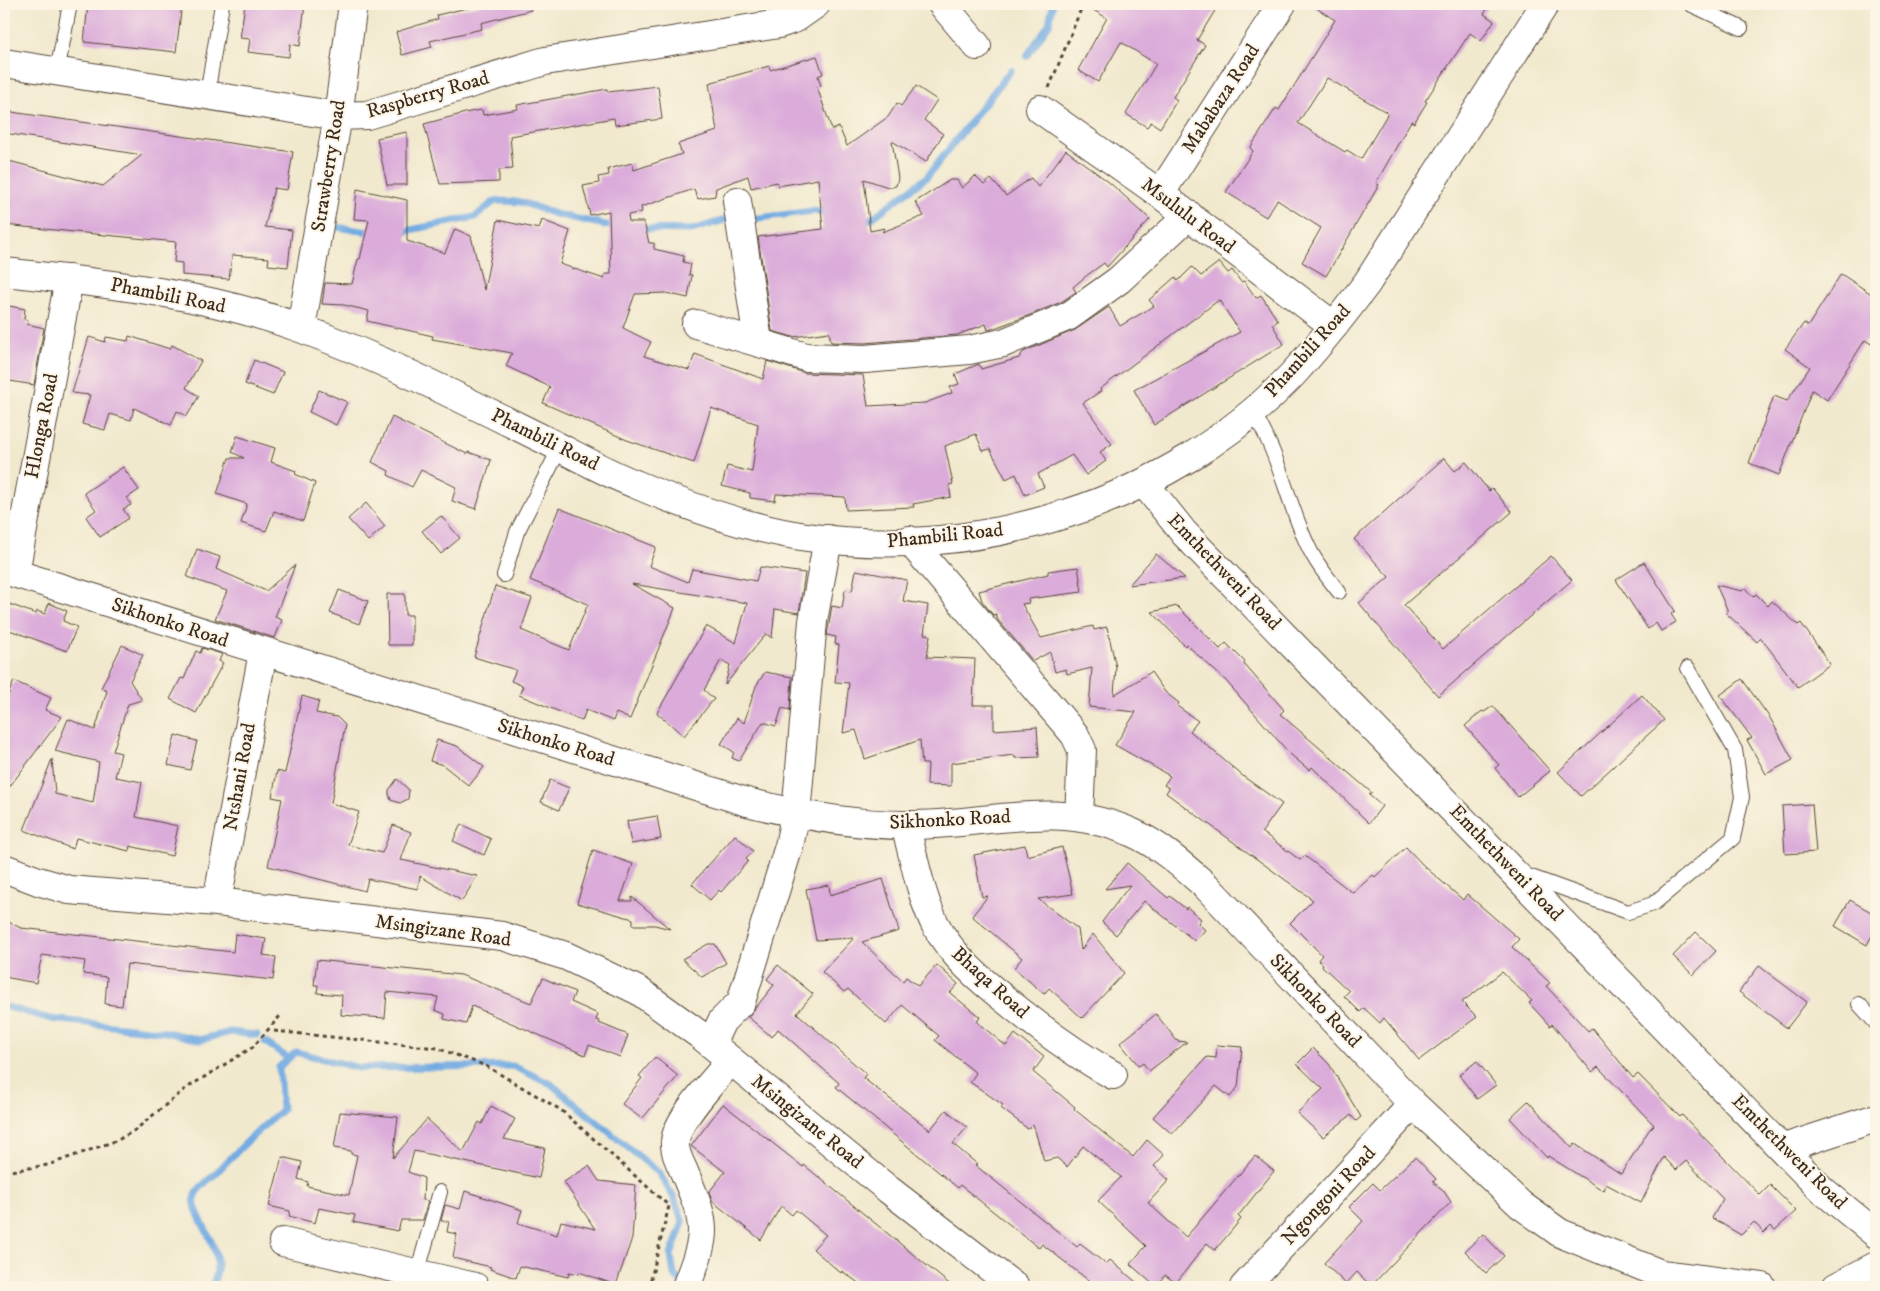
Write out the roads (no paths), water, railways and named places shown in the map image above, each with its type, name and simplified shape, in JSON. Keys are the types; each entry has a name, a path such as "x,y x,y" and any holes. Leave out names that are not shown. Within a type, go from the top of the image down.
{"street":[{"name":"Strawberry Road","path":"301,328 338,116 352,4"},
{"name":"Raspberry Road","path":"4,64 338,116 367,115 393,109 517,68 545,61 779,24 796,18 816,4"},
{"path":"942,4 977,46"},
{"name":"Mababaza Road","path":"1160,194 1282,4"},
{"name":"Phambili Road","path":"4,272 105,282 265,316 301,328 383,361 633,484 724,517 805,537 876,544 909,540 945,541 1011,530 1082,509 1144,483 1195,454 1252,410 1289,378 1334,326 1367,283 1545,4"},
{"name":"Msululu Road","path":"1040,109 1160,194 1334,326"},
{"path":"737,201 758,341"},
{"path":"696,324 806,356 864,359 969,350 1003,342 1069,316 1119,280 1189,216"},
{"name":"Hlonga Road","path":"9,571 70,280"},
{"name":"Emthethweni Road","path":"1144,483 1184,533 1784,1148 1821,1189 1876,1234"},
{"path":"686,1287 702,1244 704,1225 700,1209 676,1154 674,1141 679,1128 721,1052 722,1021 742,1002 789,846 793,827 813,621 828,539"},
{"path":"909,540 1075,735 1082,750 1079,817"},
{"name":"Sikhonko Road","path":"9,571 747,802 794,814 834,820 905,825 1051,814 1095,818 1134,833 1169,855 1206,886 1413,1104 1520,1204 1560,1233 1662,1280 1762,1287"},
{"name":"Ntshani Road","path":"217,902 264,652"},
{"name":"Bhaqa Road","path":"905,825 931,914 949,947 974,974 1050,1036 1113,1075"},
{"name":"Msingizane Road","path":"4,868 38,882 69,890 217,902 502,936 566,956 639,991 721,1052 890,1190 1015,1287"},
{"name":"Ngongoni Road","path":"1244,1287 1413,1104"},
{"path":"1784,1148 1876,1118"},
{"path":"283,1242 417,1274 445,1284 476,1287"},
{"path":"1836,1287 1876,1266"}],"lane":[{"path":"57,72 70,4"},
{"path":"207,95 222,4"},
{"path":"1690,4 1741,28"},
{"path":"1252,410 1272,446 1308,547 1320,569 1339,592"},
{"path":"504,575 517,532 560,448"},
{"path":"1513,871 1628,912 1653,904 1733,838 1742,797 1735,750 1688,668"},
{"path":"1859,1004 1876,1023"},
{"path":"417,1274 440,1192"}],"waterway":[{"path":"1027,56 1049,24 1053,4"},
{"path":"861,218 871,219 927,177 1011,70"},
{"path":"398,235 410,230 475,217 495,201 521,202 555,214 619,228"},
{"path":"751,219 813,211 831,214"},
{"path":"637,229 692,230 734,217"},
{"path":"336,227 375,233"},
{"path":"4,1006 51,1019 166,1032 200,1040 230,1032 257,1035"},
{"path":"265,1042 288,1058"},
{"path":"211,1287 217,1273 217,1260 194,1202 196,1193 264,1125 282,1110 279,1067 296,1052 359,1068 513,1066 551,1084 659,1173 674,1198 683,1222 671,1255 674,1275 682,1283"}]}
